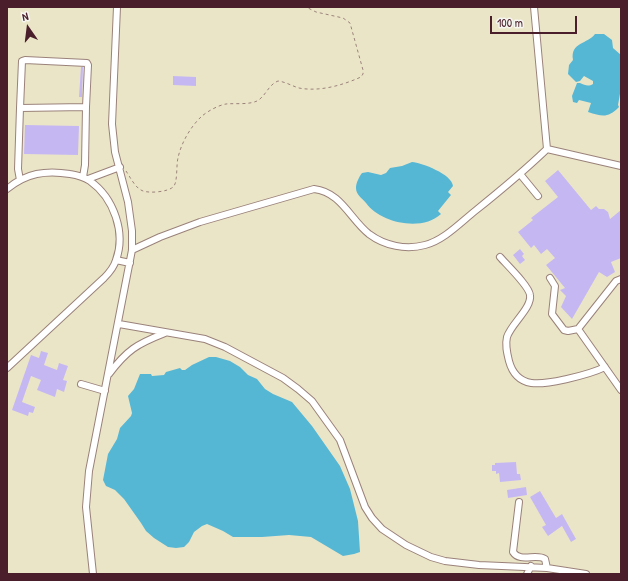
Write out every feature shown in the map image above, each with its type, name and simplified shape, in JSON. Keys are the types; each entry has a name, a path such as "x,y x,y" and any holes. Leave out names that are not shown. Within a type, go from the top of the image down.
{"lane":[{"path":"93,574 86,506 89,471 119,324 132,250 132,231 128,202 114,144 112,124 118,7"},
{"path":"534,7 547,149"},
{"path":"20,180 18,169 20,108 22,61 25,60 87,63 85,178"},
{"path":"20,108 86,107"},
{"path":"132,250 160,237 200,222 314,189 326,192 338,199 363,228 377,239 396,246 418,246 433,242 446,234 520,174 547,149"},
{"path":"547,149 621,166"},
{"path":"85,178 120,167"},
{"path":"7,189 20,180 48,171 85,178 100,190 111,204 116,214 119,238 116,260 112,269 7,368"},
{"path":"520,174 538,196"},
{"path":"500,257 527,288 530,297 529,302 510,330 507,338 507,354 509,363 516,375 527,382 543,384 594,372 605,367"},
{"path":"116,260 130,263"},
{"path":"550,278 556,286 552,314 564,330 568,331 578,329 616,281 621,279"},
{"path":"119,324 205,339 225,347 283,378 312,401 340,440 365,507 372,518 382,529 406,545 431,557 445,561 479,565 531,566 586,574"},
{"path":"578,329 621,390"},
{"path":"108,375 120,360 137,345 166,333"},
{"path":"81,384 105,391"},
{"path":"519,502 512,552 521,557 542,557 546,559 547,568"},
{"path":"527,574 531,566"}],"path":[{"path":"120,167 125,168 140,190 145,192 166,191 176,184 178,158 186,137 201,117 208,111 225,104 255,102 264,95 270,86 278,81 284,81 299,88 318,88 336,86 361,77 363,70 350,23 343,18 316,12 306,7"}],"water":[{"path":"595,34 604,34 612,40 613,48 621,55 621,88 618,105 619,107 612,113 605,116 588,112 591,103 579,100 577,103 573,102 572,96 577,83 590,85 593,84 593,81 584,76 580,81 576,82 568,74 569,65 573,60 574,50 577,46"},
{"path":"412,162 422,164 442,173 448,177 453,186 448,192 451,195 438,211 441,214 433,220 413,224 391,220 372,210 357,193 357,184 362,173 368,172 381,175 386,173 390,168 402,166"},
{"path":"209,357 216,357 230,361 240,367 248,375 257,379 265,389 292,402 312,426 340,466 350,489 358,521 360,552 343,556 311,537 289,535 233,537 207,524 194,532 189,542 184,547 168,547 146,531 124,499 115,490 106,486 103,480 108,454 117,439 120,428 131,416 132,413 128,396 134,389 140,374 151,374 152,376 164,375 166,372 180,368 185,370"}],"building":[{"path":"81,67 83,67 82,97 79,97"},
{"path":"173,76 196,77 196,86 173,85"},
{"path":"25,125 79,126 78,155 24,154"},
{"path":"558,170 591,210 596,206 599,209 604,209 608,212 610,219 621,210 621,258 611,262 615,272 607,277 599,272 572,319 561,307 566,296 560,290 565,288 546,265 555,258 547,249 541,254 534,245 531,248 518,232 533,220 531,218 558,197 545,181"},
{"path":"520,249 524,254 522,256 525,260 520,264 513,255"},
{"path":"41,351 48,353 44,365 57,370 59,363 68,366 63,380 67,381 64,392 57,389 55,397 37,390 41,380 31,376 22,402 35,407 33,413 29,412 28,416 12,410 31,355 39,358"},
{"path":"516,462 517,474 520,474 521,480 500,482 499,473 496,474 496,471 492,471 492,465 495,465 495,463"},
{"path":"526,487 527,495 508,498 507,490"},
{"path":"540,491 556,518 562,514 576,539 571,542 562,526 548,536 542,527 546,525 530,497"}]}
